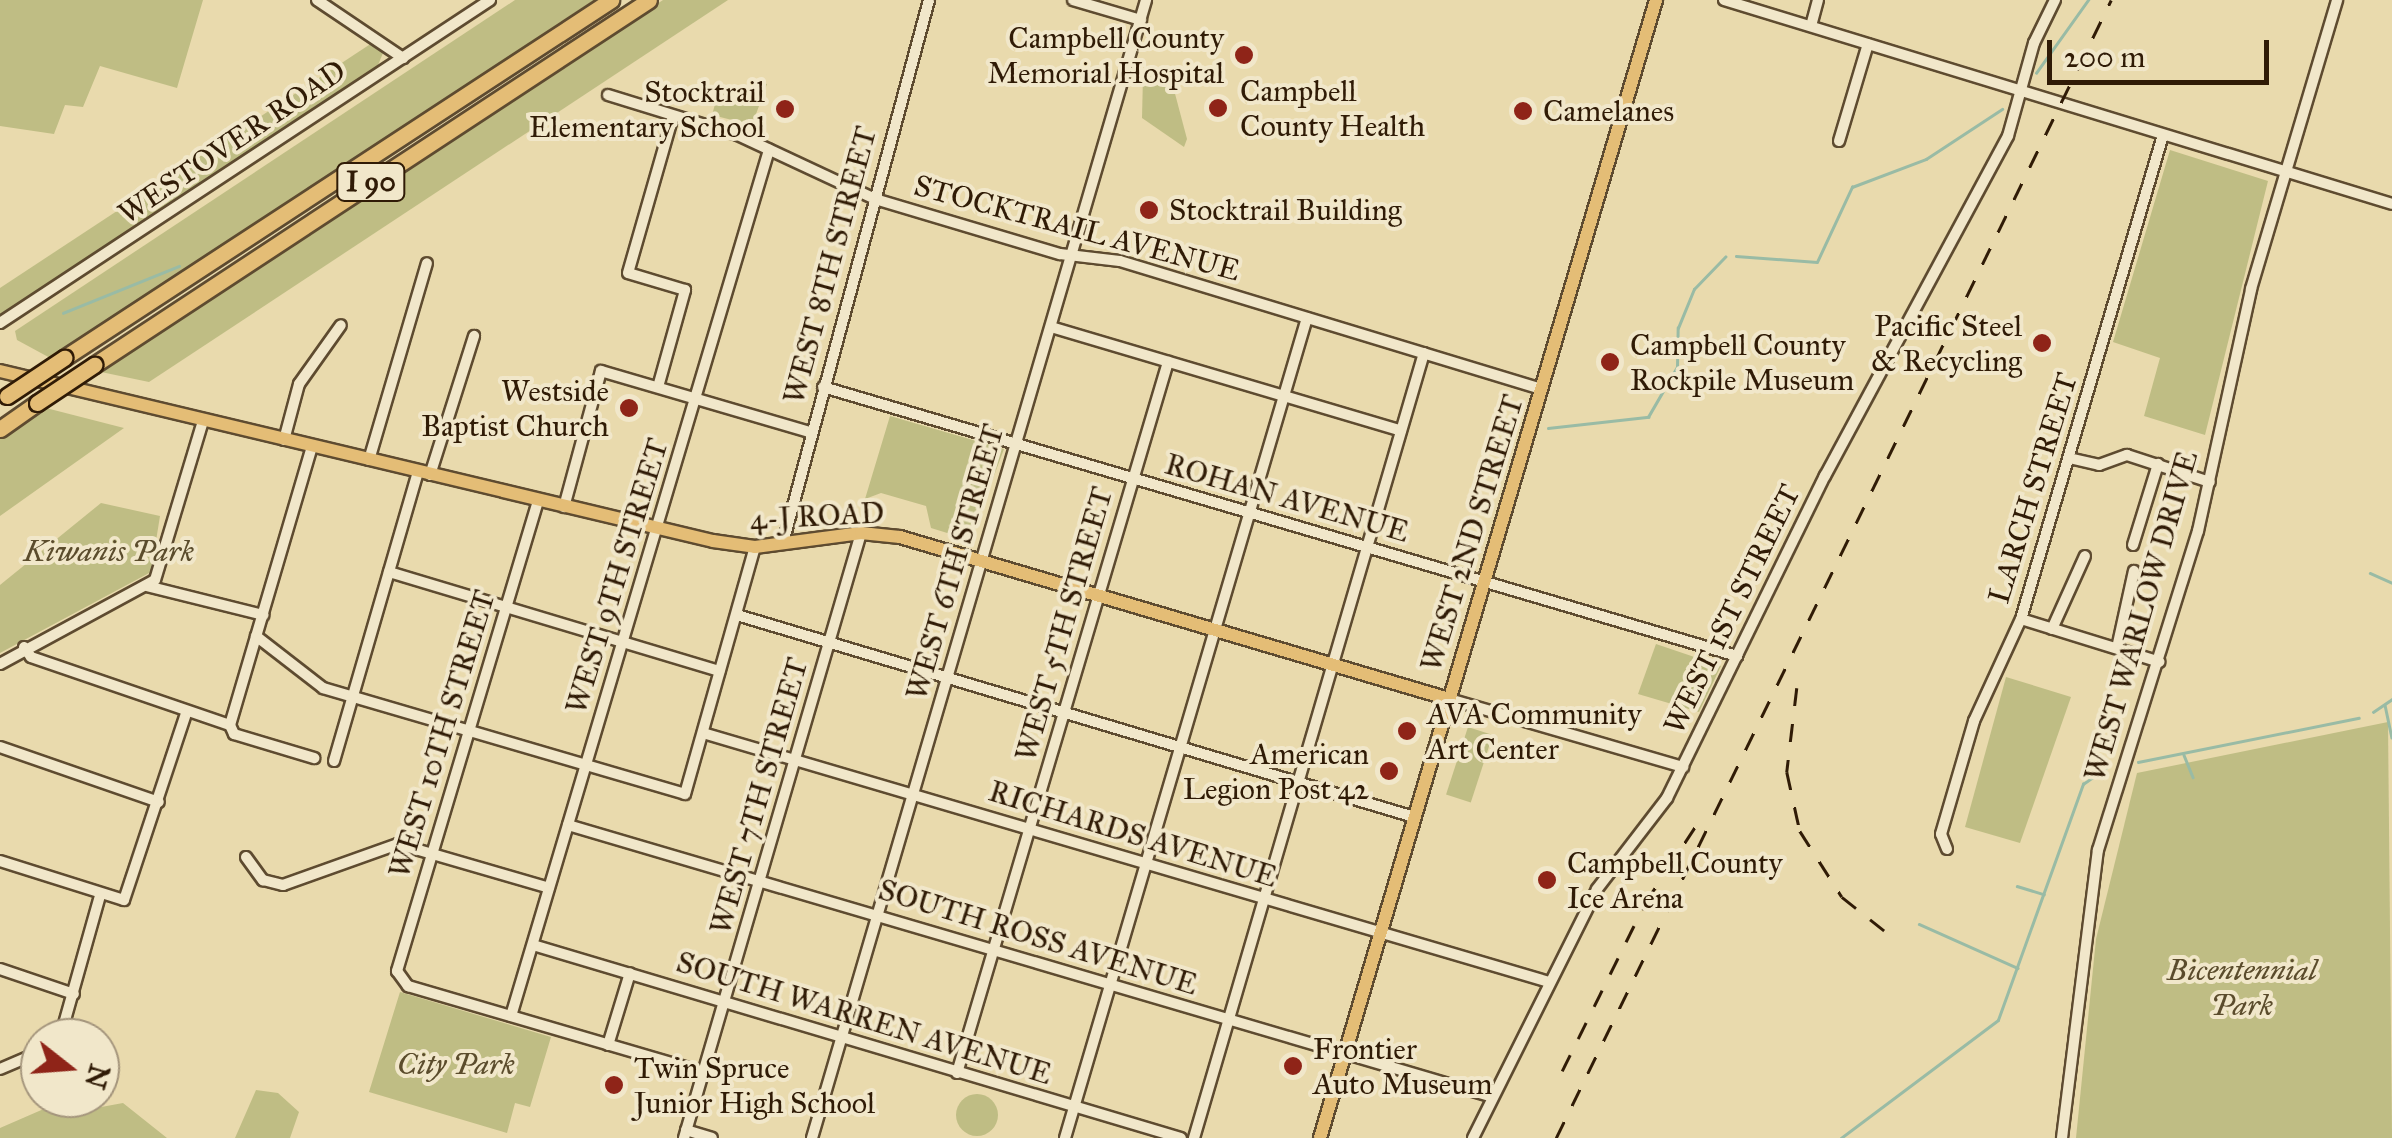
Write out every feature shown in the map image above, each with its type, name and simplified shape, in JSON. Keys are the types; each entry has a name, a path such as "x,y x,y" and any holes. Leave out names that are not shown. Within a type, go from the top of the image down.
{"highway":[{"name":"I 90","path":"3,399 611,0"},
{"name":"I 90","path":"0,429 649,0"}],"main road":[{"name":"WEST 2ND STREET","path":"1320,1138 1656,0"},
{"name":"4-J ROAD","path":"0,372 657,529 755,546 861,533 981,561 1449,699"}],"street":[{"path":"316,0 403,58"},
{"name":"WESTOVER ROAD","path":"0,323 490,0"},
{"name":"WEST 8TH STREET","path":"783,543 929,0"},
{"path":"1074,0 1140,20"},
{"name":"WEST 6TH STREET","path":"812,1138 1146,0"},
{"path":"1724,0 2392,204"},
{"path":"1810,26 1818,0"},
{"name":"WEST 1ST STREET","path":"1473,1138 1597,889 1660,811 2008,136 2020,92 2055,0"},
{"name":"WEST WARLOW DRIVE","path":"2062,1138 2092,881 2160,662 2210,482 2284,172 2337,0"},
{"path":"1840,142 1868,44"},
{"name":"STOCKTRAIL AVENUE","path":"608,95 769,150 875,199 1072,255 1120,261 1541,389"},
{"path":"658,388 686,290 628,273 673,116"},
{"name":"LARCH STREET","path":"1947,849 1942,834 1974,721 2021,619 2163,135"},
{"name":"WEST 9TH STREET","path":"512,1016 769,150"},
{"path":"369,460 427,263"},
{"path":"1065,1138 1307,318"},
{"path":"284,440 299,384 341,325"},
{"path":"1051,327 1401,431"},
{"path":"334,761 389,572 474,336"},
{"path":"1194,1138 1424,353"},
{"name":"WEST 5TH STREET","path":"957,1073 1168,362"},
{"path":"564,507 602,372 810,432"},
{"name":"ROHAN AVENUE","path":"823,387 1737,656"},
{"path":"0,664 24,647 147,586 158,572 203,421"},
{"path":"312,446 230,725 234,734 314,758"},
{"path":"2069,458 2100,465 2127,455 2210,482"},
{"path":"2133,545 2158,464"},
{"name":"WEST 10TH STREET","path":"512,1016 402,980 397,972 538,501"},
{"name":"WEST 7TH STREET","path":"685,1134 861,533"},
{"path":"256,636 323,688 685,794 755,546"},
{"path":"2052,629 2086,556"},
{"path":"389,572 720,671"},
{"path":"2117,648 2134,572"},
{"path":"147,586 262,615"},
{"path":"737,616 1414,817"},
{"path":"2021,619 2160,662"},
{"path":"24,647 30,657 230,725"},
{"name":"4-J ROAD","path":"1449,699 1683,766"},
{"path":"0,861 117,902 132,894 187,711"},
{"name":"RICHARDS AVENUE","path":"703,733 1550,982"},
{"path":"0,747 159,802"},
{"name":"SOUTH ROSS AVENUE","path":"568,824 1494,1097"},
{"path":"246,857 256,874 283,885 378,846 432,854 549,888"},
{"path":"66,1018 100,896"},
{"name":"SOUTH WARREN AVENUE","path":"533,945 1181,1138"},
{"path":"0,968 74,994"},
{"path":"608,1045 630,973"},
{"path":"512,1016 704,1072"},
{"path":"685,1134 712,1138"}],"green space":[{"path":"0,0 203,0 177,88 100,66 83,107 65,105 54,134 0,126"},
{"path":"515,0 594,0 52,359 17,340 15,331"},
{"path":"663,0 728,0 149,382 101,372"},
{"path":"375,41 383,53 376,70 0,315 0,288"},
{"path":"1169,71 1187,139 1184,147 1142,118 1143,76"},
{"path":"756,81 767,84 752,125 712,115 719,90 751,98"},
{"path":"2170,150 2268,181 2205,435 2144,416 2160,358 2113,342"},
{"path":"46,408 124,428 0,516 0,439"},
{"path":"890,416 1004,449 970,540 931,528 926,506 881,493 865,499"},
{"name":"Kiwanis Park","path":"101,503 160,516 151,572 0,653 0,585"},
{"path":"1656,644 1721,666 1699,712 1638,694"},
{"path":"2006,677 2071,697 2020,843 1965,827"},
{"name":"Bicentennial Park","path":"2388,722 2392,1138 2076,1138 2096,939 2137,773"},
{"path":"1468,727 1493,735 1471,803 1446,795"},
{"name":"City Park","path":"400,992 551,1037 530,1107 515,1103 507,1133 369,1092"},
{"path":"256,1090 278,1093 299,1112 290,1138 235,1138"},
{"path":"977,1094 992,1100 998,1115 992,1130 977,1136 962,1130 956,1115 962,1100"},
{"path":"123,1103 167,1138 0,1138 0,1128 23,1118 120,1118"}],"waterway":[{"path":"2036,73 2088,0"},
{"path":"1736,256 1817,262 1852,187 1926,159 2002,109"},
{"path":"1548,428 1648,417 1677,367 1678,328 1694,289 1725,257"},
{"path":"63,313 179,266"},
{"path":"1509,420 1520,408"},
{"path":"2370,573 2392,583"},
{"path":"2373,712 2392,699"},
{"path":"2385,705 2392,737"},
{"path":"2138,762 2359,718"},
{"path":"2184,755 2193,777"},
{"path":"1841,1138 1998,1020 2083,784 2106,768"},
{"path":"2017,886 2044,894"},
{"path":"1919,924 2018,968"}],"railway":[{"path":"1556,1138 2111,0"},
{"path":"1797,688 1787,772 1800,831 1842,897 1890,935"},
{"path":"1562,1071 1645,903 1695,827"}],"place":[{"name":"Campbell County Memorial Hospital","path":"1244,55"},
{"name":"Campbell County Health","path":"1218,108"},
{"name":"Stocktrail Elementary School","path":"785,109"},
{"name":"Camelanes","path":"1523,111"},
{"name":"Stocktrail Building","path":"1149,210"},
{"name":"Pacific Steel & Recycling","path":"2042,343"},
{"name":"Campbell County Rockpile Museum","path":"1610,362"},
{"name":"Westside Baptist Church","path":"629,408"},
{"name":"AVA Community Art Center","path":"1407,731"},
{"name":"American Legion Post 42","path":"1389,771"},
{"name":"Campbell County Ice Arena","path":"1547,880"},
{"name":"Frontier Auto Museum","path":"1293,1066"},
{"name":"Twin Spruce Junior High School","path":"614,1085"}]}
